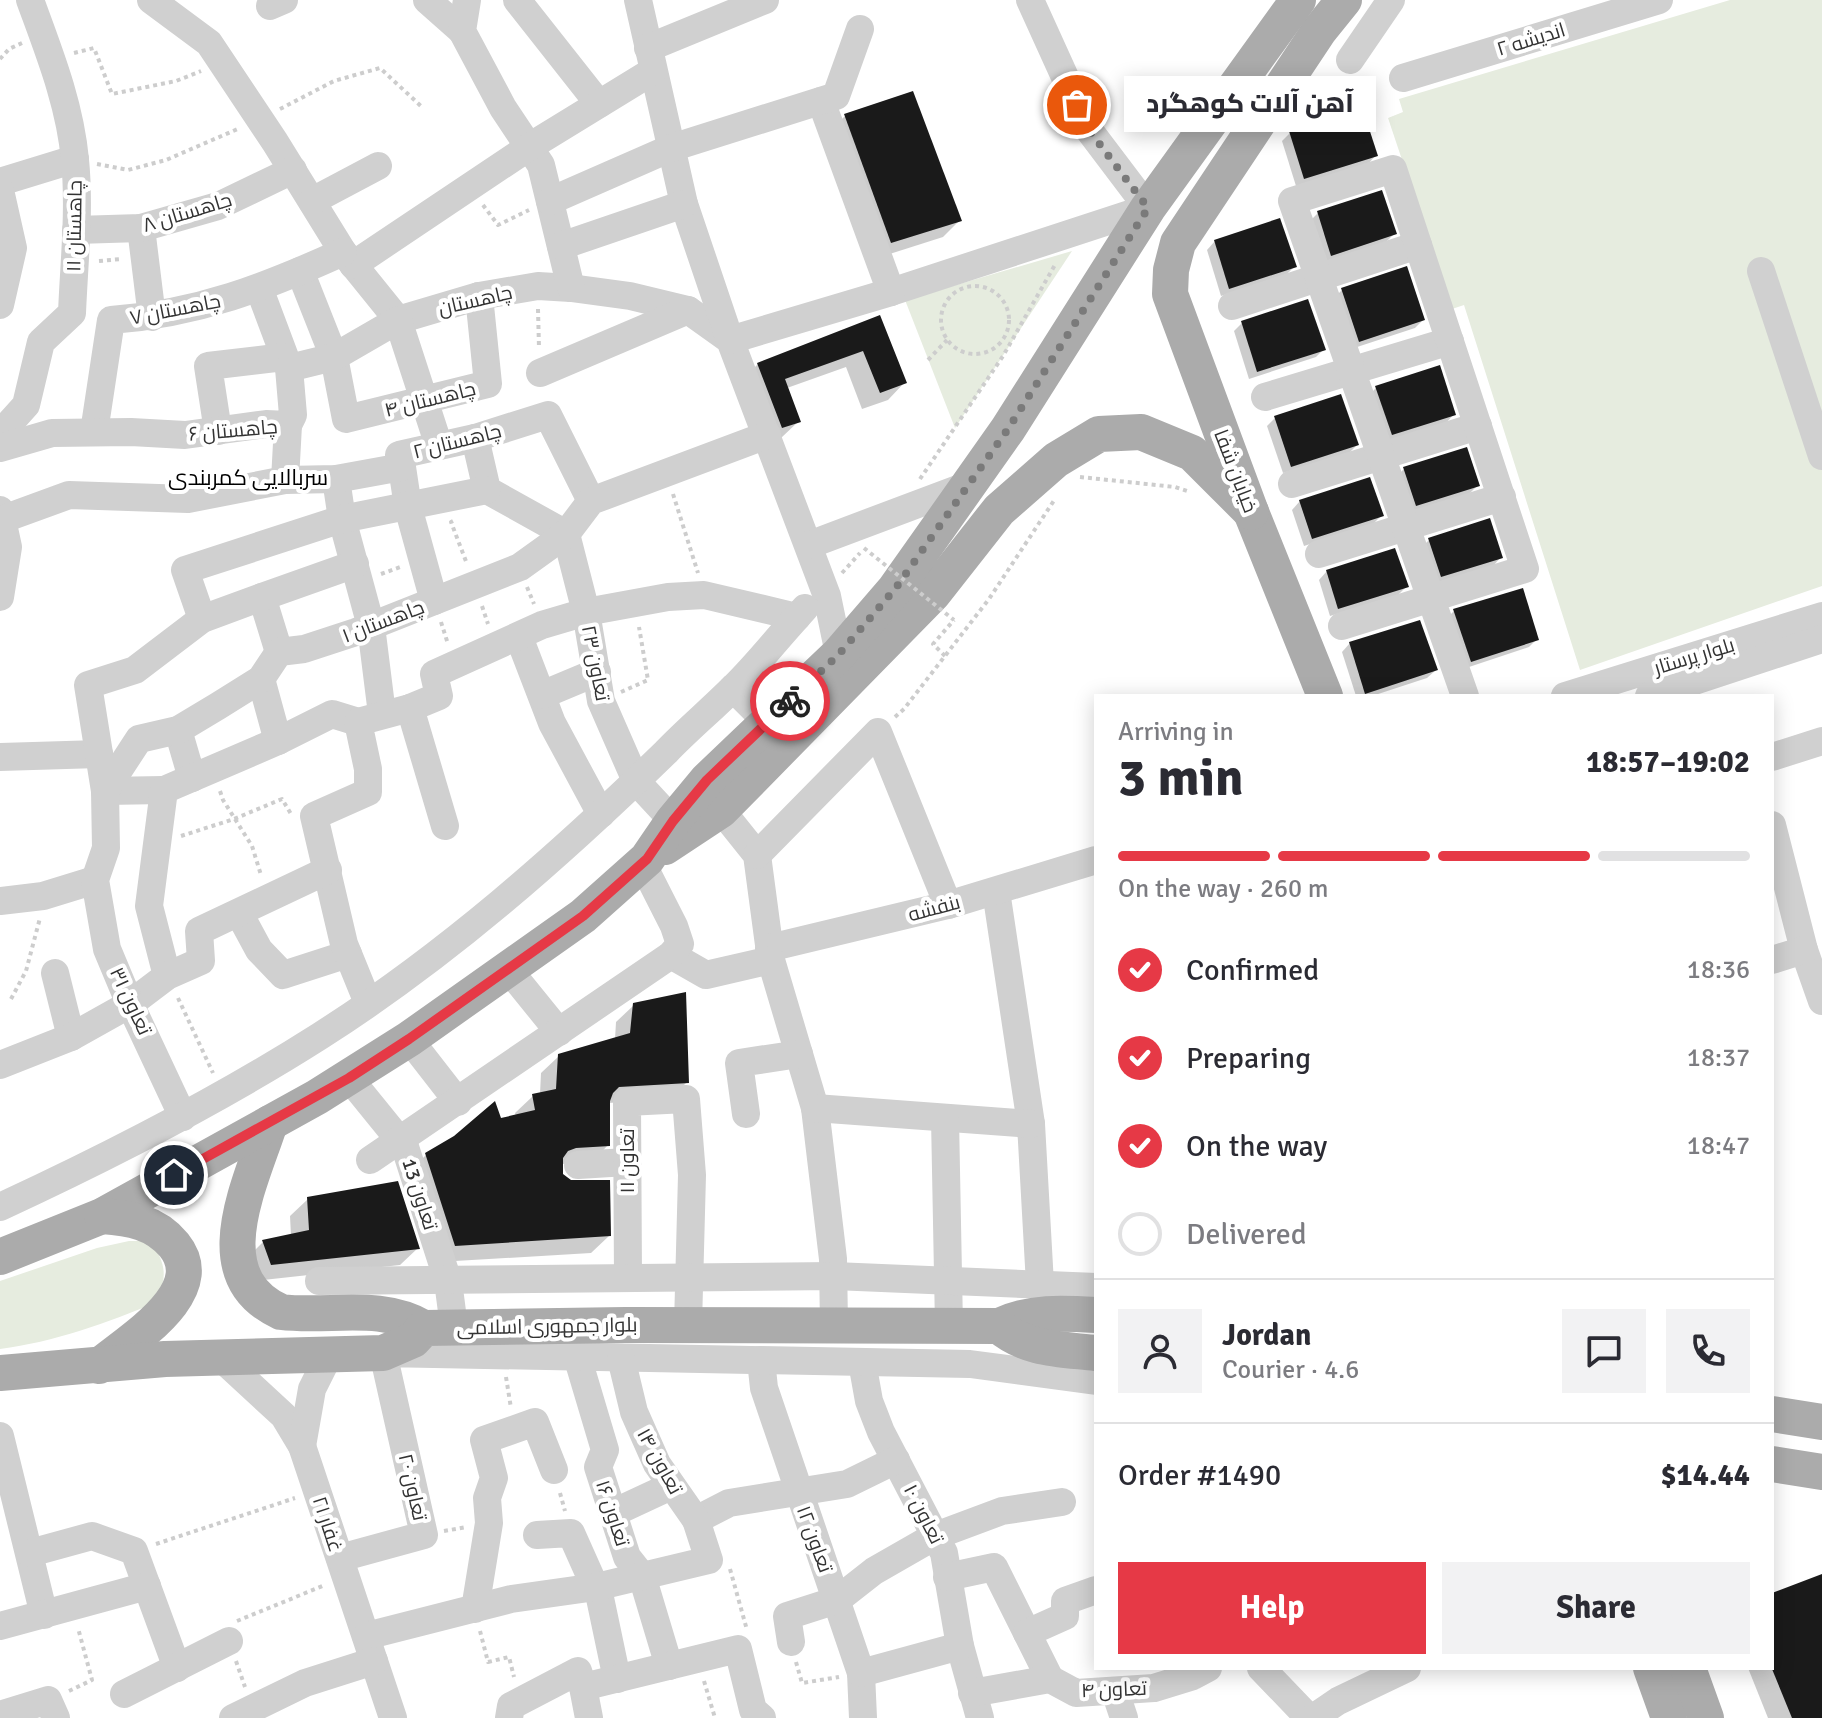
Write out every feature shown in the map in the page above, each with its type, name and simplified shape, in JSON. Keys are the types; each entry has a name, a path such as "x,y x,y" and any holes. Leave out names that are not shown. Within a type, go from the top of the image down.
{"main road":[{"path":"644,861 707,780 839,654 895,589 971,484 1148,208 1298,0"},
{"name":"خیابان شفا","path":"1324,694 1251,512 1170,294 1171,270 1178,243 1319,31 1344,0"},
{"path":"0,1257 102,1216 349,1078 583,916 644,861 721,810 933,594 999,510 1056,460 1099,434 1141,432 1192,453 1251,512"},
{"path":"270,1123 237,1230 238,1261 246,1282 259,1300 281,1312 374,1295 396,1315 439,1327"},
{"path":"99,1366 169,1307 180,1289 185,1271 180,1253 163,1234 148,1224 123,1217 102,1216"},
{"path":"999,1326 1082,1300"},
{"name":"بلوار جمهوری اسلامی","path":"439,1327 573,1341 688,1325 999,1326 1028,1345 1094,1353"},
{"path":"0,1373 165,1359 383,1353 439,1327"},
{"path":"1774,1414 1822,1422"},
{"path":"1774,1464 1822,1472"},
{"path":"1652,1670 1669,1718"},
{"path":"1689,1670 1706,1718"}],"street":[{"name":"چاهستان ۱۱","path":"0,434 26,405 41,342 72,313 75,159 61,83 30,0"},
{"path":"427,0 468,9 503,108 541,165 571,288"},
{"path":"517,0 599,104"},
{"path":"638,0 684,204 730,340 809,545 834,579 839,654"},
{"name":"چاهستان ۷","path":"94,432 111,320 152,317 222,301 300,271 348,258 470,187 599,104 650,59 765,0"},
{"path":"730,340 891,292 1148,208 1089,130 1030,0"},
{"path":"1350,60 1391,0"},
{"name":"اندیشه ۲","path":"1403,78 1659,0"},
{"path":"167,4 209,43 348,258 398,320 439,446"},
{"path":"550,201 671,148 836,96 860,29"},
{"path":"821,101 891,292"},
{"path":"0,182 75,159"},
{"path":"312,201 378,166"},
{"path":"1342,626 1430,598 1525,569 1393,169 1292,201 1430,598 1464,694"},
{"name":"چاهستان ۸","path":"76,230 141,228 218,206 293,170"},
{"path":"0,190 7,250 0,305"},
{"path":"561,246 684,204"},
{"path":"141,228 152,317"},
{"path":"1232,306 1418,245"},
{"path":"300,271 334,357"},
{"path":"1761,271 1822,456"},
{"name":"چاهستان","path":"398,320 479,296 538,286 630,296 688,310 730,340"},
{"name":"چاهستان ۶","path":"0,448 52,433 185,435 266,424 288,425 293,415 286,363 259,288"},
{"name":"چاهستان ۴","path":"334,357 346,419 488,384 479,296"},
{"path":"540,373 688,310"},
{"path":"218,431 208,366 286,363 334,357 398,320"},
{"path":"1265,397 1450,341"},
{"name":"چاهستان ۲","path":"1,514 69,495 188,499 285,480 336,479 402,467 399,455 475,438 548,415 591,501"},
{"path":"285,480 288,425"},
{"path":"1292,484 1478,426"},
{"path":"591,501 767,435"},
{"path":"475,438 487,490"},
{"path":"402,467 408,507 434,601"},
{"path":"336,479 342,519 371,626 383,715 445,826"},
{"path":"809,545 971,484"},
{"path":"202,619 185,570 342,519 487,490 566,534"},
{"path":"1319,554 1502,497"},
{"name":"چاهستان ۱","path":"279,652 304,649 371,626 520,567 566,534 591,501"},
{"path":"0,597 4,549 1,514"},
{"name":"تعاون ۲۳","path":"566,534 586,612 601,701 636,781 673,821"},
{"path":"0,901 43,896 95,880 106,848 105,791 88,685 135,670 202,619 355,564"},
{"path":"0,1207 183,1117 320,1035 473,927 564,850 733,688 834,579"},
{"path":"105,791 164,790 332,714 383,715 439,696 434,674 531,631 586,612 668,597 704,595 797,617"},
{"path":"105,791 139,739 178,730 261,679 279,652 262,597"},
{"name":"بلوار پرستار","path":"1571,694 1822,616"},
{"path":"531,631 542,695 552,723 601,814"},
{"name":"بلوار پرستار","path":"1655,694 1822,639"},
{"path":"542,695 597,672"},
{"path":"261,679 278,741"},
{"path":"733,688 768,723"},
{"path":"368,1003 344,944 314,816 368,792 368,769 383,715"},
{"path":"178,730 202,774"},
{"path":"757,855 878,732 948,905"},
{"path":"1774,756 1822,741"},
{"path":"0,757 99,754"},
{"path":"164,790 149,906 167,976"},
{"path":"721,810 757,855 770,954 815,1108 834,1276 834,1326"},
{"path":"1774,833 1804,950 1822,1001"},
{"path":"370,1160 671,955 680,944 644,861"},
{"name":"بنفشه","path":"671,955 706,975 1094,861"},
{"path":"0,1065 71,1037 130,1004 167,976 201,961 199,931 328,870"},
{"name":"تعاون ۳۱","path":"95,880 107,949 183,1117"},
{"path":"996,891 1031,1124 1040,1284"},
{"path":"239,913 259,950 283,975 348,954"},
{"path":"1774,959 1804,950"},
{"path":"508,969 559,1032"},
{"path":"55,973 71,1037"},
{"path":"409,1039 458,1102"},
{"path":"746,1114 739,1063 799,1054"},
{"name":"تعاون 13","path":"349,1078 405,1147 448,1281 439,1327"},
{"name":"تعاون ۱۱","path":"628,1278 627,1102 686,1099 692,1175 687,1278"},
{"path":"815,1108 1031,1124"},
{"path":"945,1118 949,1326"},
{"path":"578,1165 627,1162"},
{"path":"319,1281 374,1295 448,1281 834,1276 1040,1284 1082,1300"},
{"path":"687,1278 688,1325"},
{"name":"تعاون ۱۶","path":"566,1279 573,1341 605,1450 598,1467 627,1557 642,1576 669,1666"},
{"path":"383,1353 503,1355 573,1341 621,1358 970,1364 1094,1381"},
{"name":"تعاون ۲۰","path":"343,1567 424,1535 383,1353"},
{"path":"302,1446 312,1389 329,1355"},
{"name":"غفار ۲۱","path":"220,1357 284,1416 302,1446 393,1718"},
{"name":"تعاون ۱۴","path":"621,1358 634,1412 657,1464 696,1520 709,1560"},
{"name":"تعاون ۱۲","path":"761,1360 764,1388 861,1673 863,1718"},
{"name":"تعاون ۱۰","path":"862,1362 869,1401 944,1553 960,1646 976,1705"},
{"path":"475,1609 489,1523 487,1498 494,1478 484,1440 535,1422 554,1470"},
{"path":"0,1436 44,1615"},
{"path":"696,1520 729,1503 847,1484 896,1460"},
{"path":"613,1513 671,1486"},
{"path":"791,1642 787,1616 837,1600 874,1571 935,1536 1002,1511 1062,1502"},
{"path":"537,1535 571,1533 596,1587 617,1679"},
{"path":"30,1553 92,1536 134,1551 177,1668"},
{"path":"243,1713 370,1648 475,1609 511,1599 596,1587 709,1560"},
{"path":"947,1577 994,1567 1050,1679 976,1705"},
{"path":"0,1626 147,1586"},
{"path":"1027,1633 1065,1616 1065,1601 1094,1591"},
{"path":"124,1694 229,1641"},
{"path":"861,1673 960,1646"},
{"path":"583,1687 738,1649 753,1710 762,1718"},
{"name":"تعاون ۴","path":"1050,1679 1076,1693 1115,1691 1150,1678 1193,1676 1204,1670"},
{"path":"1263,1670 1311,1718 1338,1701 1361,1678 1398,1670"},
{"path":"515,1710 578,1671 589,1718"},
{"path":"1115,1691 1124,1718"},
{"path":"0,1715 52,1709"}],"path":[{"path":"61,83 63,55 94,48 112,94 176,81 222,62"},
{"path":"470,187 498,225 550,201"},
{"path":"899,511 1003,356 1074,232"},
{"path":"74,264 144,257"},
{"path":"981,287 1000,297 1007,306 1008,328 997,347 976,355 965,353 947,340 941,318 943,307 958,290 981,287"},
{"path":"928,360 947,340"},
{"path":"997,347 1003,356"},
{"path":"667,473 704,595"},
{"path":"1071,476 1175,487 1190,492"},
{"path":"878,732 904,709 989,599 1063,489"},
{"path":"834,579 864,548 954,620 933,644 945,656"},
{"path":"520,567 531,631"},
{"path":"434,601 454,665"},
{"path":"601,701 648,680 635,605"},
{"path":"202,774 223,800 252,846 268,898"},
{"path":"156,844 234,819 282,799 290,814 314,816"},
{"path":"11,999 26,971 34,946 43,896"},
{"path":"167,976 223,1093"},
{"path":"503,1355 514,1430"},
{"path":"554,1470 571,1533"},
{"path":"134,1551 317,1491"},
{"path":"424,1535 489,1523"},
{"path":"709,1560 727,1558 751,1647 738,1649"},
{"path":"243,1713 226,1625 343,1567"},
{"path":"52,1709 92,1680 71,1607"},
{"path":"475,1609 488,1662 509,1657 515,1710"},
{"path":"791,1642 802,1683 861,1673"},
{"path":"698,1659 715,1718"}],"shaded area":[{"path":"1730,0 1822,0 1822,586 1580,670 1464,305 1452,309 1388,118 1403,112 1399,99"},
{"path":"1072,251 955,428 905,300"},
{"path":"129,1241 149,1241 159,1256 164,1277 157,1302 80,1331 0,1349 0,1281 97,1248"}],"building":[{"path":"913,91 962,221 891,243 844,114"},
{"path":"1362,107 1378,156 1304,179 1289,131"},
{"path":"1382,190 1397,234 1331,256 1317,211"},
{"path":"1280,218 1297,267 1229,289 1214,240"},
{"path":"1407,266 1425,320 1359,342 1341,288"},
{"path":"1308,299 1326,350 1257,372 1241,321"},
{"path":"880,315 907,383 880,393 863,351 785,379 801,422 782,428 757,363"},
{"path":"1440,365 1456,415 1392,435 1375,386"},
{"path":"1341,394 1359,445 1291,467 1274,416"},
{"path":"1467,447 1480,486 1416,506 1403,467"},
{"path":"1370,477 1384,516 1312,539 1299,500"},
{"path":"1490,518 1503,558 1441,577 1428,538"},
{"path":"1395,548 1409,587 1338,609 1326,570"},
{"path":"1523,588 1539,640 1471,662 1453,609"},
{"path":"1420,620 1438,670 1365,694 1349,642"},
{"path":"686,992 689,1083 619,1087 610,1101 610,1146 576,1148 568,1151 563,1158 563,1174 571,1180 610,1180 611,1236 455,1246 425,1153 454,1136 495,1101 501,1118 535,1110 532,1094 556,1089 558,1054 630,1033 633,1003"},
{"path":"398,1181 420,1249 271,1265 262,1240 309,1230 307,1197"},
{"path":"1822,1574 1822,1718 1792,1718 1772,1670 1774,1592"}],"way so far":[{"path":"790,701 839,654 895,589 1008,429 1148,208 1089,130 1077,105"}],"place":[{"name":"آهن آلات کوهگرد","path":"1077,105"}],"district":[{"name":"سربالایی کمربندی","path":"248,477"}],"route":[{"path":"174,1175 349,1078 583,916 647,859 707,780 790,701"}]}
